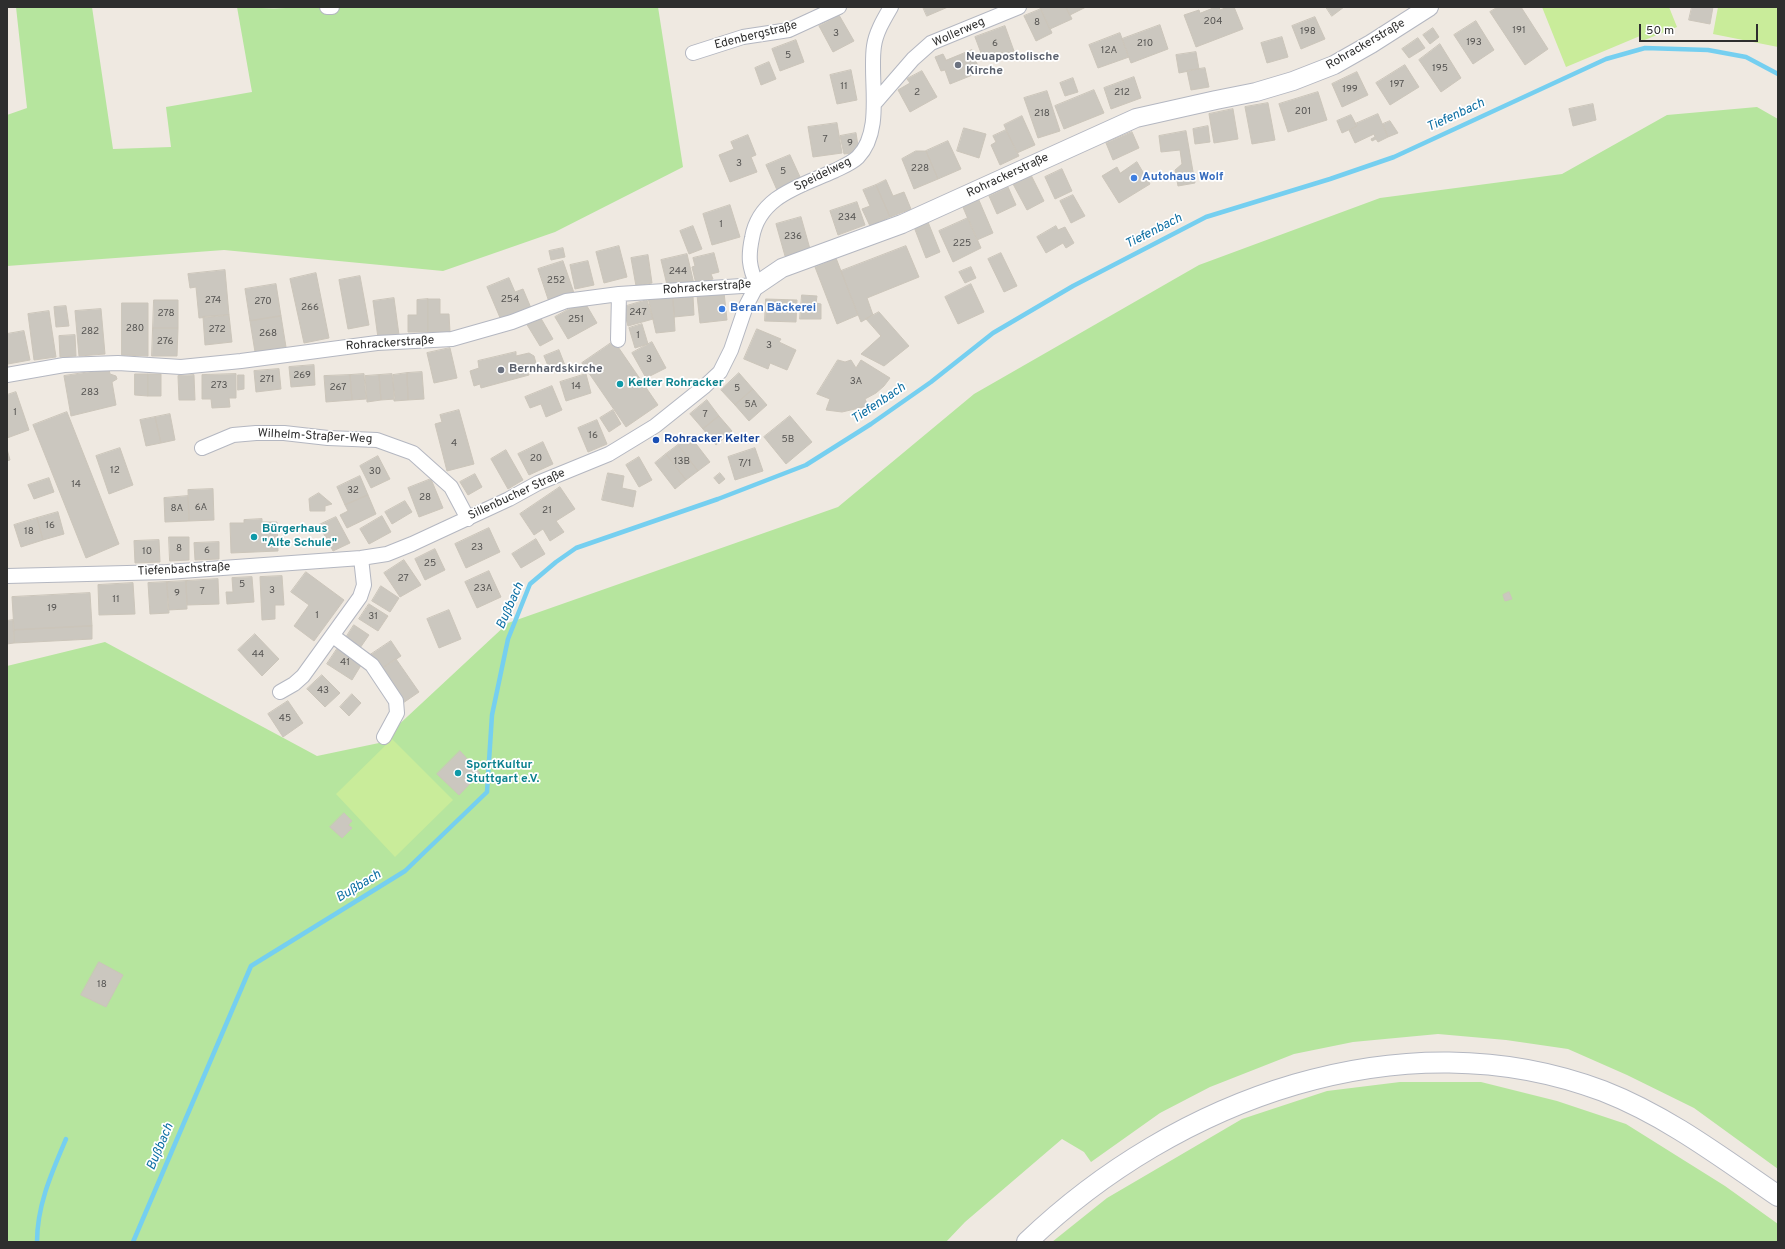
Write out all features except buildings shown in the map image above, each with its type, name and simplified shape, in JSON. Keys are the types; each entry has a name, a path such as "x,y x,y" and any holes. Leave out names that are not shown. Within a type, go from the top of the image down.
{"main road":[{"path":"1027,1242 1089,1190 1138,1156 1185,1129 1232,1106 1275,1090 1320,1077 1367,1068 1417,1063 1470,1063 1517,1068 1561,1077 1603,1092 1645,1111 1691,1136 1778,1196"}],"street":[{"path":"327,7 332,7"},
{"name":"Edenbergstraße","path":"693,53 743,37 789,30 839,7"},
{"name":"Speidelweg","path":"757,285 750,269 749,252 753,232 765,208 779,196 845,166 858,158 865,147 871,131 874,104 872,62 874,43 882,23 891,7"},
{"name":"Wollerweg","path":"874,104 913,59 931,43 1019,7"},
{"name":"Rohrackerstraße","path":"8,376 64,365 118,363 181,367 241,361 377,343 452,339 512,322 566,301 619,294 757,285 782,268 902,224 1136,118 1208,101 1256,92 1293,81 1334,65 1371,44 1429,7"},
{"name":"Sillenbucher Straße","path":"362,558 388,554 468,519 538,483 609,454 655,426 720,372 732,350 746,306 757,285"},
{"path":"618,340 619,294"},
{"name":"Wilhelm-Straßer-Weg","path":"202,448 233,435 256,433 284,433 328,438 377,440 413,453 451,487 468,519"},
{"path":"280,692 294,684 303,676 360,597 364,584 362,558"},
{"name":"Tiefenbachstraße","path":"7,576 167,572 362,558"},
{"path":"333,636 372,665 396,701 397,713 384,737"}],"green space":[{"path":"16,7 92,7 113,149 171,147 166,107 252,92 237,7 286,9 261,7 658,7 683,167 555,232 443,271 224,250 7,266 7,115 27,108"},
{"path":"1542,7 1669,7 1677,27 1642,41 1640,36 1566,67"},
{"path":"1718,7 1778,7 1778,47 1713,34"},
{"path":"1757,107 1778,119 1778,1169 1694,1108 1627,1075 1568,1049 1506,1040 1438,1034 1353,1042 1294,1054 1210,1087 1160,1113 1091,1162 1084,1152 1062,1139 965,1222 946,1242 7,1242 7,666 105,642 317,756 379,743 508,623 838,507 974,394 1199,265 1380,198 1562,174 1667,115"},
{"path":"392,739 453,800 395,857 336,794"},
{"path":"1400,1082 1481,1082 1557,1101 1626,1124 1725,1186 1778,1224 1778,1242 1052,1242 1107,1198 1242,1119 1327,1091"}],"waterway":[{"name":"Tiefenbach","path":"133,1242 251,966 405,871 487,792 492,715 508,639 530,584 556,562 576,548 718,499 806,465 871,424 931,382 993,333 1073,286 1206,217 1330,179 1394,157 1606,59 1645,48 1708,50 1746,57 1778,74"},
{"path":"37,1242 42,1202 66,1139"}],"place":[{"name":"Neuapostolische Kirche","path":"958,65"},
{"name":"Autohaus Wolf","path":"1134,178"},
{"name":"Beran Bäckerei","path":"722,309"},
{"name":"Bernhardskirche","path":"501,370"},
{"name":"Kelter Rohracker","path":"620,384"},
{"name":"Rohracker Kelter","path":"656,440"},
{"name":"Bürgerhaus \"Alte Schule\"","path":"254,537"},
{"name":"SportKultur Stuttgart e.V.","path":"458,773"}],"water label":[{"name":"Bußbach","path":"511,606"},
{"name":"Bußbach","path":"359,887"},
{"name":"Bußbach","path":"161,1147"}]}
